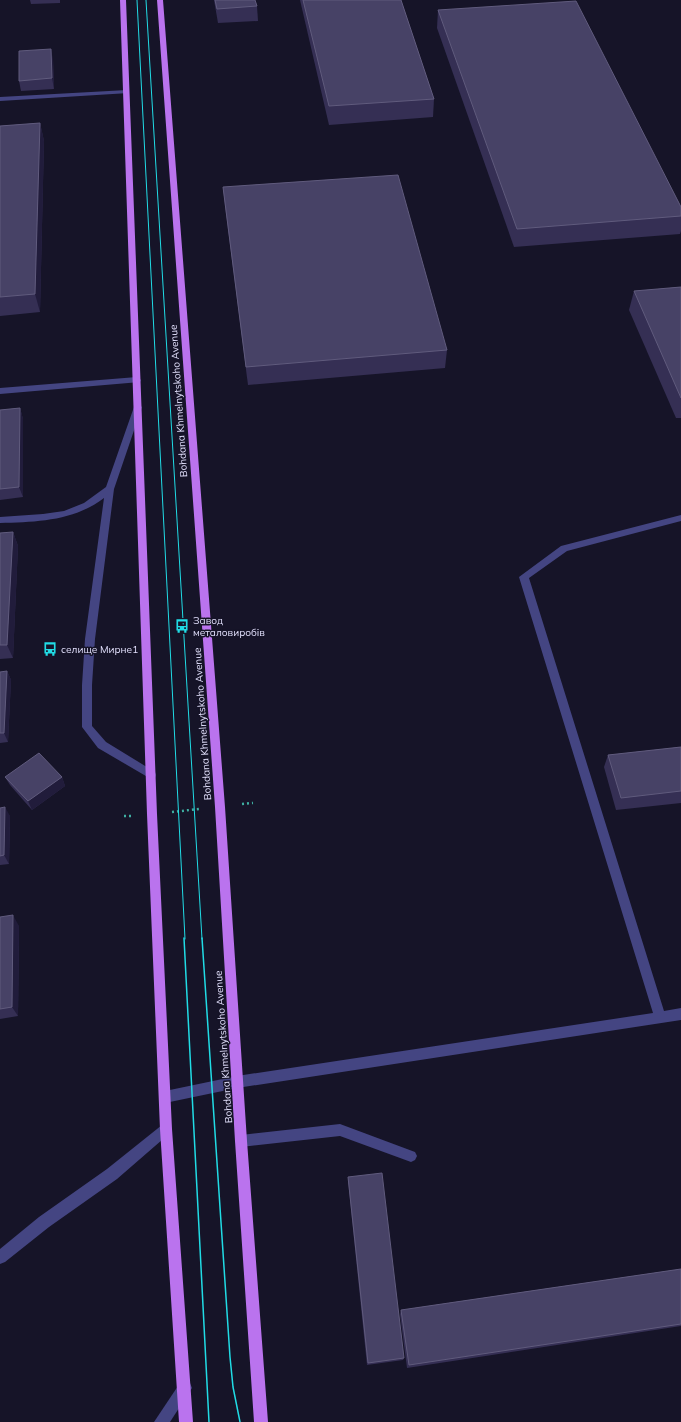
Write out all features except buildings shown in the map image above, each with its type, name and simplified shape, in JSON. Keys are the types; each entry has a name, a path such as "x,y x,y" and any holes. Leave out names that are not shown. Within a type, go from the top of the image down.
{"main road":[{"path":"123,0 152,814 166,1129 185,1388 186,1422"},
{"name":"Bohdana Khmelnytskoho Avenue","path":"160,0 220,807 240,1141 261,1422"}],"lane":[{"path":"0,99 127,92"},
{"path":"0,391 136,380"},
{"path":"138,407 110,489 90,639 87,685 87,727 102,745 151,774"},
{"path":"0,520 34,519 59,515 84,507 110,489"},
{"path":"660,1017 524,577 564,548 681,518"},
{"path":"165,1097 237,1082 681,1014"},
{"path":"0,1257 44,1222 112,1174 166,1129"},
{"path":"240,1141 340,1130 411,1156"},
{"path":"162,1422 185,1388"}],"path":[{"path":"124,816 253,803"}],"tram line":[{"path":"137,0 185,939"},
{"path":"146,0 202,939"},
{"path":"184,938 209,1422"},
{"path":"202,938 230,1357 233,1387 240,1422"}],"place":[{"name":"Завод металовиробів","path":"182,626"},
{"name":"селище Мирне1","path":"50,649"}]}
